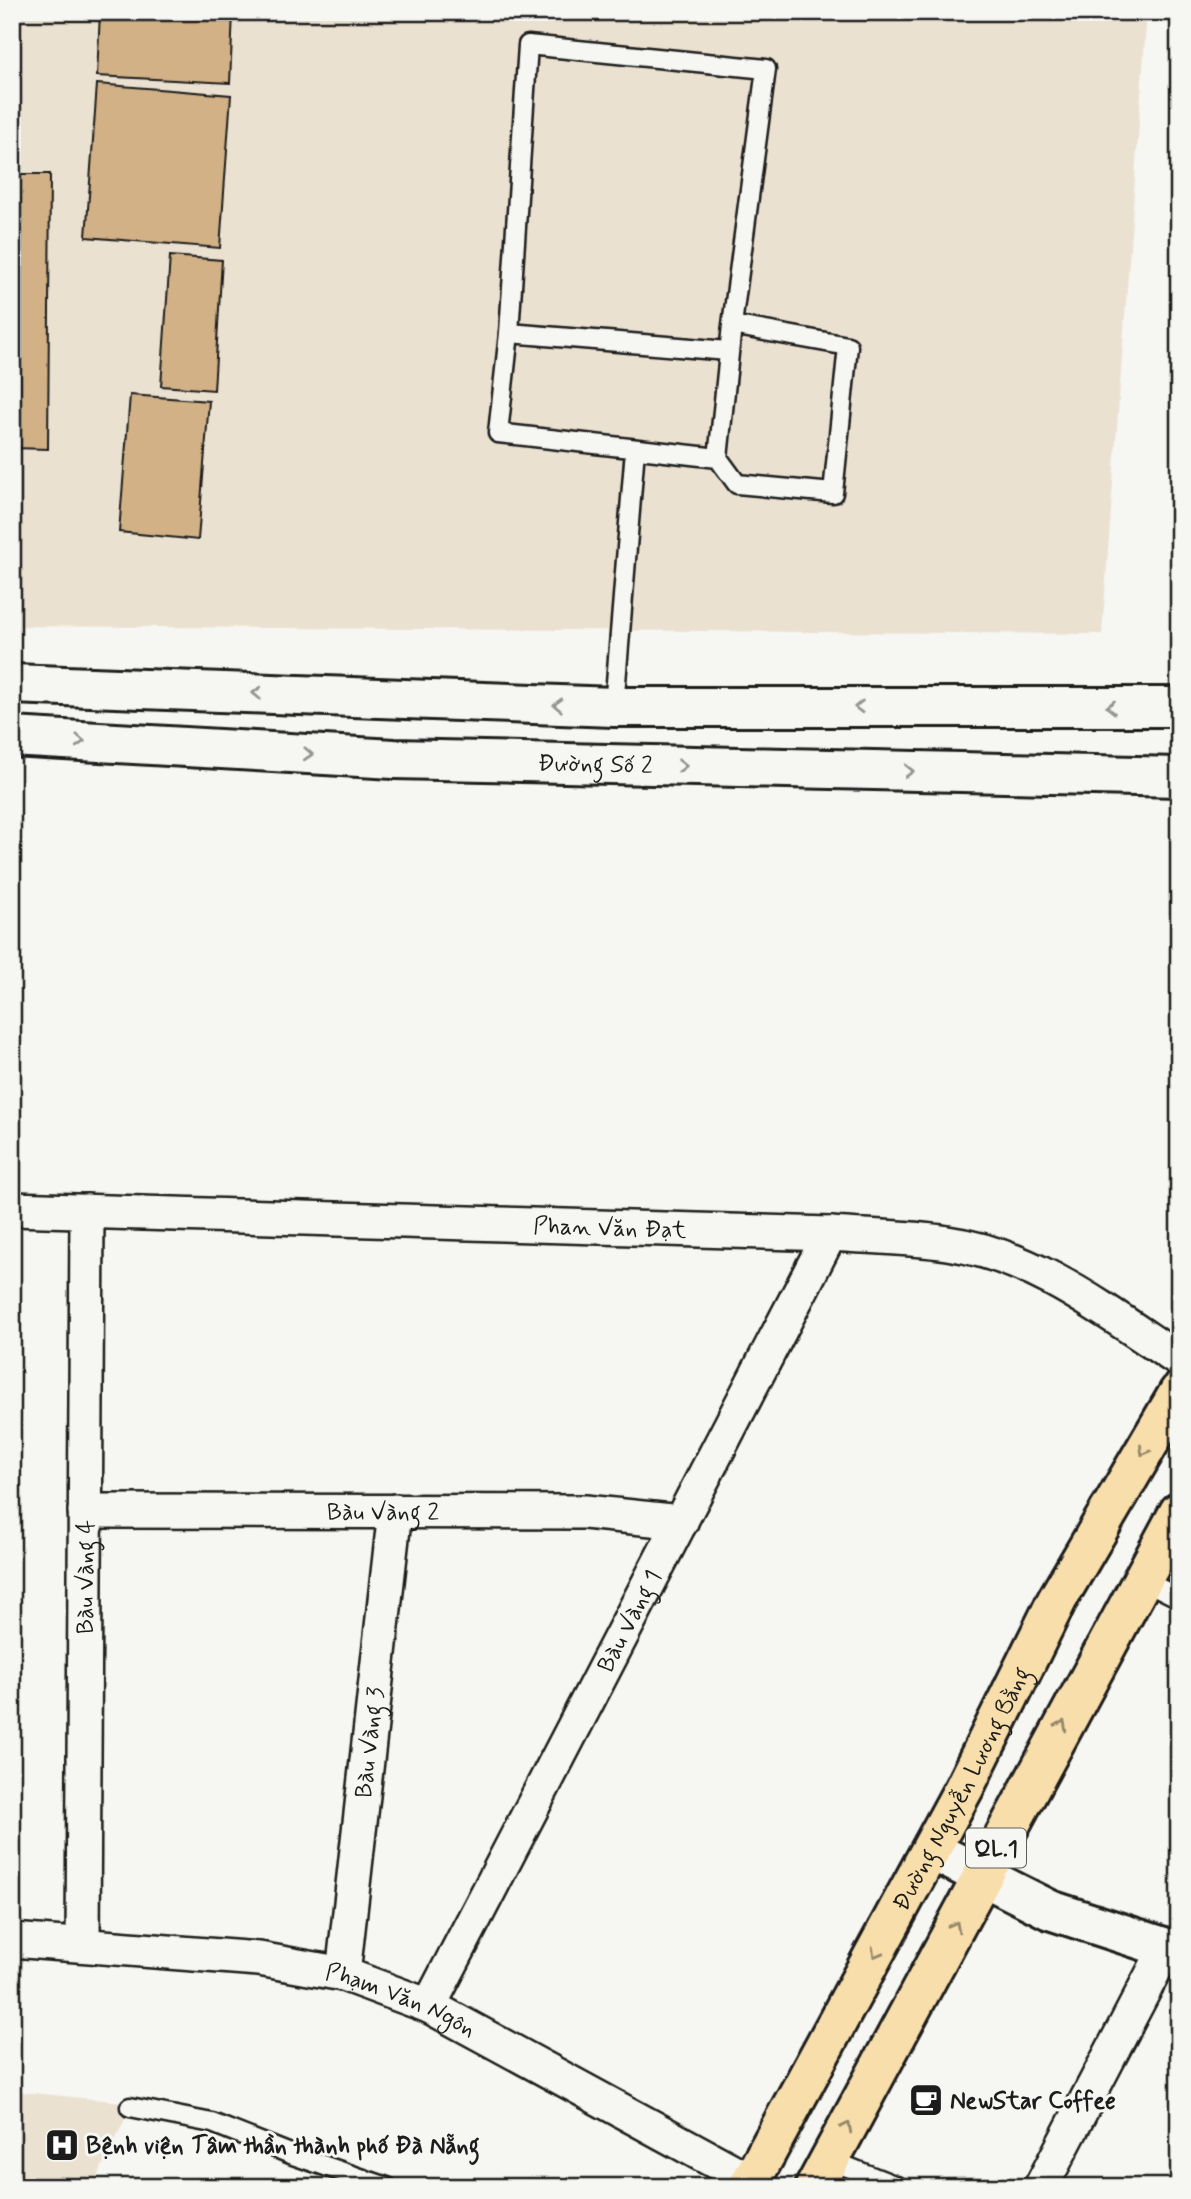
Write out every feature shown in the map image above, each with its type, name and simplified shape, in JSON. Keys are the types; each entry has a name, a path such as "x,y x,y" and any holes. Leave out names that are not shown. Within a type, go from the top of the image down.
{"highway":[{"name":"Đường Nguyễn Lương Bằng","path":"749,2184 971,1776 1057,1601 1179,1392"},
{"name":"QL.1","path":"822,2173 1179,1511"}],"street":[{"path":"12,684 614,707 1179,707"},
{"path":"415,760 420,700"},
{"name":"Đường Số 2","path":"12,737 415,760 1179,777"},
{"name":"Phan Văn Đạt","path":"12,1209 830,1234 948,1243 1007,1258 1073,1290 1179,1360"},
{"name":"Bàu Vàng 4","path":"83,1945 87,1211"},
{"name":"Bàu Vàng 1","path":"429,2006 830,1234"},
{"name":"Bàu Vàng 2","path":"85,1511 585,1512 681,1522"},
{"name":"Bàu Vàng 3","path":"343,1974 395,1511"},
{"path":"931,1850 1050,1909 1172,1950 1041,2187"},
{"name":"Phạm Văn Ngôn","path":"12,1940 259,1959 343,1974 429,2006 749,2184"}],"lane":[{"path":"718,458 498,433 509,333 528,45 766,69 732,325 718,458 737,484 833,493 848,346 732,325"},
{"path":"509,333 729,351"},
{"path":"614,707 635,449"},
{"path":"1141,1579 1179,1598"},
{"path":"130,2107 212,2123 387,2187"},
{"path":"822,2173 899,2187"}],"shaded area":[{"path":"12,12 1147,12 1102,634 12,626"},
{"name":"Bệnh viện Tâm thần thành phố Đà Nẵng","path":"12,2091 133,2103 92,2187 12,2187"}],"building":[{"path":"100,12 233,12 230,83 97,76"},
{"path":"97,84 231,95 220,248 86,237"},
{"path":"12,174 50,174 48,449 12,448"},
{"path":"170,256 222,260 214,390 161,386"},
{"path":"130,395 209,401 198,540 119,532"}],"place":[{"name":"NewStar Coffee","path":"926,2100"},
{"name":"Bệnh viện Tâm thần thành phố Đà Nẵng","path":"62,2145"}]}
